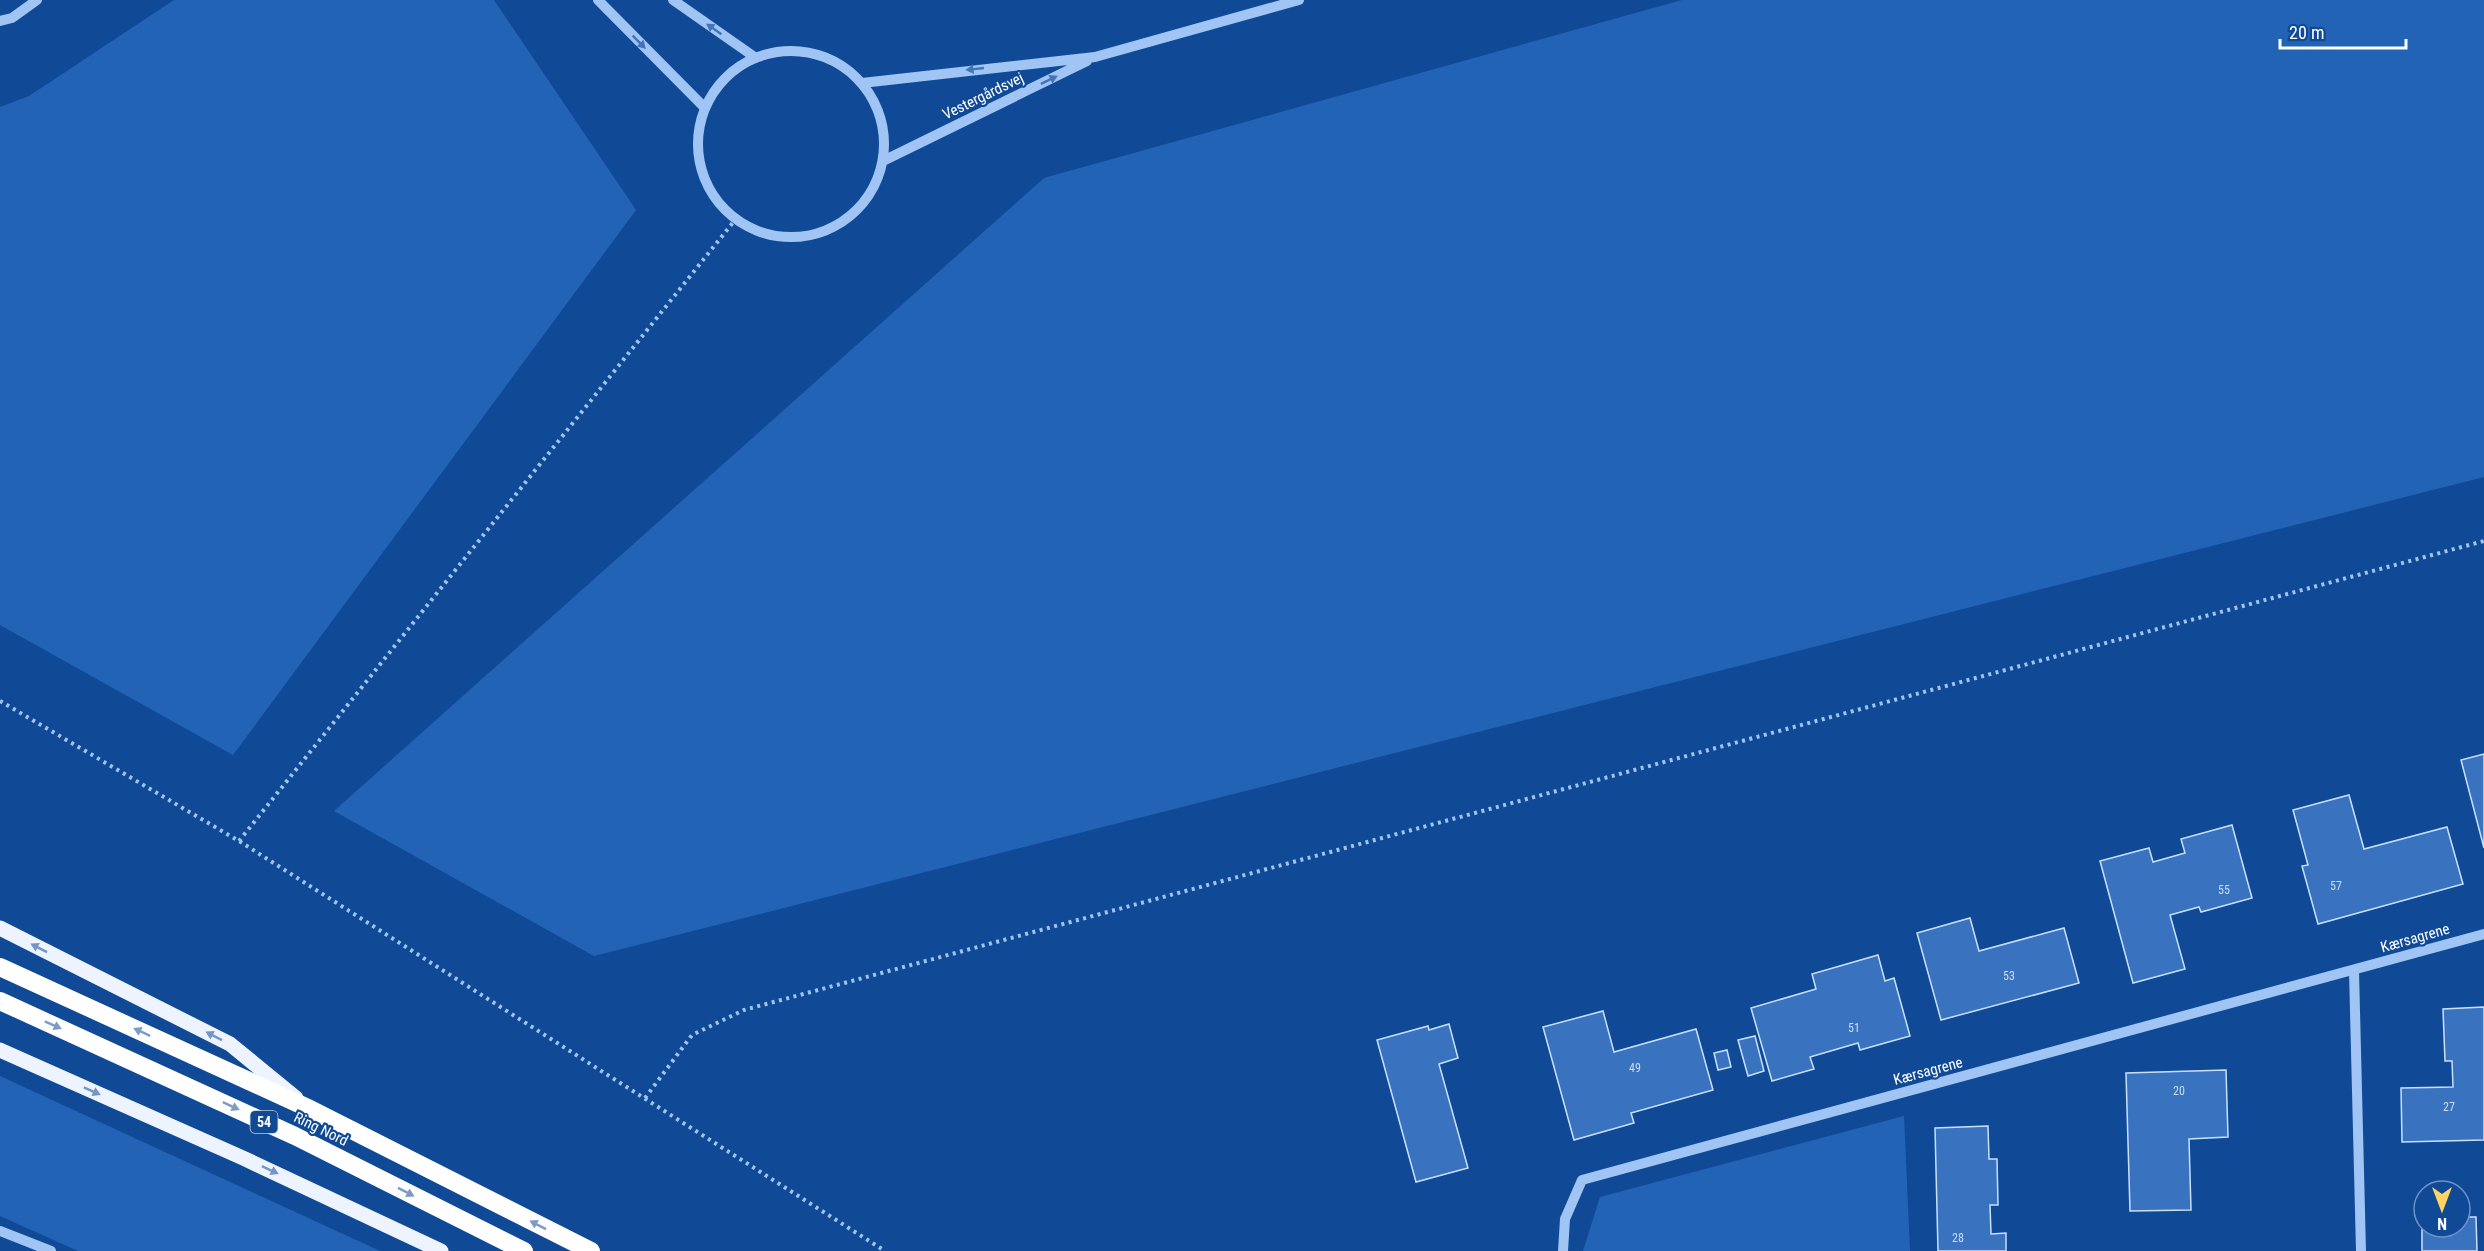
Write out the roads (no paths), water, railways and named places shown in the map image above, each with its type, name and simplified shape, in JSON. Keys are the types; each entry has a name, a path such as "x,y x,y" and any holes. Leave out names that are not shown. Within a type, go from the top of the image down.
{"highway":[{"name":"54","path":"0,967 310,1109"},
{"name":"Ring Nord","path":"0,1001 295,1136 524,1251"},
{"name":"Ring Nord","path":"310,1109 591,1251"}],"main road":[{"path":"0,928 230,1044 310,1109"},
{"path":"0,1050 243,1158 441,1251"}],"street":[{"path":"0,21 12,18 37,0"},
{"path":"598,0 705,108"},
{"path":"673,0 756,58"},
{"name":"Vestergårdsvej","path":"862,83 1095,57 1299,0"},
{"path":"784,51 813,54 840,65 862,83 876,106 884,134 883,161 872,191 852,215 825,231 794,238 763,234 735,220 717,202 705,181 700,165 698,132 705,108 717,87 734,70 756,58 784,51"},
{"name":"Vestergårdsvej","path":"883,161 1095,57"},
{"name":"Kærsagrene","path":"1563,1251 1565,1219 1581,1180 2484,934"},
{"path":"2354,971 2361,1251"},
{"path":"0,1231 51,1251"}]}
